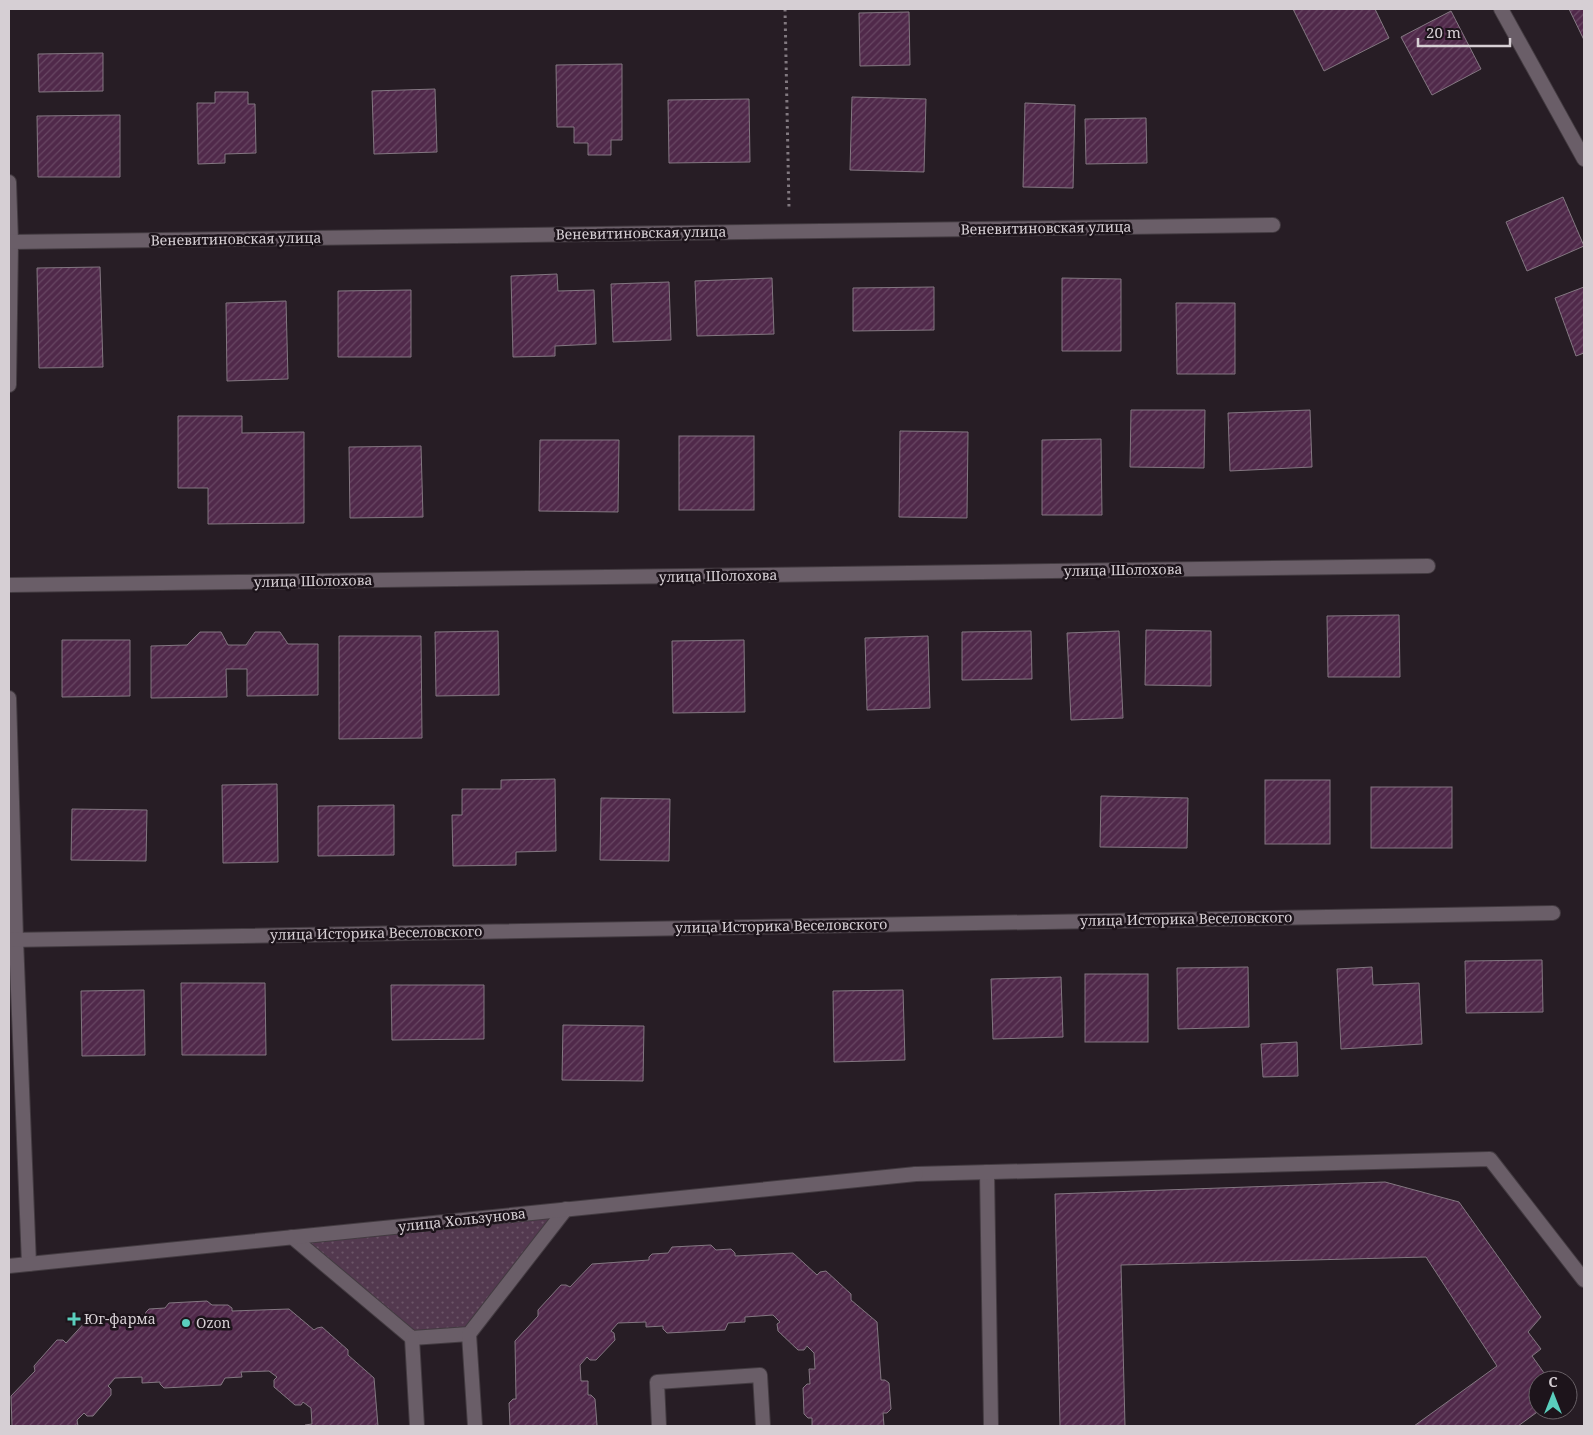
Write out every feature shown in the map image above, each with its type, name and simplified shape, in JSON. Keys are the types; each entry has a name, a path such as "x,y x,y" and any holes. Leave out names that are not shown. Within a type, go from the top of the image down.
{"street":[{"path":"1500,9 1584,159"},
{"path":"9,182 9,385"},
{"name":"Веневитиновская улица","path":"10,242 1274,225"},
{"name":"улица Шолохова","path":"9,585 1428,566"},
{"path":"9,698 12,939 29,1264"},
{"name":"улица Историка Веселовского","path":"12,939 1553,913"},
{"name":"улица Хользунова","path":"9,1266 916,1174 1490,1159 1584,1280"},
{"path":"986,1172 991,1426"},
{"path":"475,1426 469,1334 566,1209"},
{"path":"292,1237 412,1338 469,1334"},
{"path":"412,1338 417,1426"},
{"path":"659,1426 657,1382 760,1375 763,1426"}],"path":[{"path":"785,9 790,231"}],"shaded area":[{"path":"566,1209 469,1334 412,1338 292,1237"}],"building":[{"path":"1293,9 1375,9 1389,38 1324,71"},
{"path":"1569,9 1584,9 1584,40"},
{"path":"1451,11 1481,69 1432,95 1401,37"},
{"path":"909,12 910,65 860,66 859,13"},
{"path":"103,53 103,91 39,92 38,54"},
{"path":"622,64 622,140 611,140 611,155 588,155 588,143 574,143 574,127 557,127 556,65"},
{"path":"435,89 437,152 374,154 372,91"},
{"path":"215,92 248,92 248,104 255,104 256,153 225,154 225,163 198,164 197,103 215,103"},
{"path":"852,97 926,99 924,172 850,170"},
{"path":"749,99 750,162 669,163 668,100"},
{"path":"1025,103 1075,105 1073,188 1023,187"},
{"path":"120,115 120,177 38,177 37,116"},
{"path":"1146,118 1147,163 1086,164 1085,119"},
{"path":"1563,197 1584,246 1527,271 1506,222"},
{"path":"100,267 103,367 39,368 37,268"},
{"path":"557,274 558,291 594,290 596,344 555,346 555,356 513,357 511,276"},
{"path":"772,278 774,334 697,336 695,281"},
{"path":"1062,278 1121,279 1121,351 1062,351"},
{"path":"669,282 671,340 613,342 611,284"},
{"path":"934,287 934,330 853,331 853,288"},
{"path":"1584,287 1584,353 1576,356 1555,298"},
{"path":"411,290 411,357 338,357 338,291"},
{"path":"286,301 288,379 227,381 226,303"},
{"path":"1176,303 1235,303 1235,374 1177,374"},
{"path":"1131,410 1205,410 1204,468 1130,467"},
{"path":"1310,410 1312,467 1230,471 1228,413"},
{"path":"178,416 242,416 242,433 304,432 304,523 208,524 208,488 178,488"},
{"path":"900,431 968,432 967,518 899,517"},
{"path":"679,436 754,436 754,510 679,510"},
{"path":"1101,439 1102,515 1042,515 1042,440"},
{"path":"540,440 619,440 618,512 539,511"},
{"path":"421,446 423,517 350,518 349,447"},
{"path":"1399,615 1400,677 1328,677 1327,616"},
{"path":"1146,630 1211,631 1211,686 1145,685"},
{"path":"498,631 499,695 436,696 435,632"},
{"path":"1031,631 1032,679 962,680 962,632"},
{"path":"1119,631 1123,718 1071,720 1067,633"},
{"path":"200,632 221,632 228,645 246,645 255,632 280,632 288,644 318,644 318,695 247,696 247,669 226,669 227,697 151,698 151,646 187,645"},
{"path":"339,636 421,636 422,738 339,739"},
{"path":"928,636 930,708 867,710 865,638"},
{"path":"62,640 130,640 130,696 62,697"},
{"path":"744,640 745,712 673,713 672,641"},
{"path":"555,779 556,851 516,852 516,865 453,866 452,815 462,815 462,789 501,789 501,780"},
{"path":"1265,780 1330,780 1330,844 1265,844"},
{"path":"277,784 278,862 223,863 222,785"},
{"path":"1371,787 1452,787 1452,848 1371,848"},
{"path":"1101,796 1188,798 1187,848 1100,847"},
{"path":"601,798 670,799 669,861 600,860"},
{"path":"394,805 394,855 318,856 318,806"},
{"path":"72,809 147,810 146,861 71,860"},
{"path":"1542,960 1543,1012 1466,1013 1465,961"},
{"path":"1248,967 1249,1027 1178,1029 1177,968"},
{"path":"1372,967 1373,985 1419,983 1422,1044 1341,1049 1337,969"},
{"path":"1085,974 1148,974 1148,1042 1085,1042"},
{"path":"1061,977 1063,1037 993,1039 991,979"},
{"path":"181,983 265,983 266,1055 182,1055"},
{"path":"391,985 484,985 484,1039 392,1040"},
{"path":"144,990 145,1055 82,1056 81,991"},
{"path":"903,990 905,1060 834,1062 833,991"},
{"path":"563,1025 644,1026 643,1081 562,1080"},
{"path":"1297,1042 1298,1076 1263,1077 1261,1044"},
{"path":"1385,1182 1459,1202 1541,1317 1528,1332 1541,1349 1532,1356 1542,1370 1528,1370 1528,1419 1518,1426 1414,1426 1497,1366 1426,1257 1121,1265 1125,1426 1060,1426 1055,1194"},
{"path":"711,1245 716,1250 731,1249 735,1256 793,1253 817,1275 820,1272 826,1271 851,1294 851,1300 877,1322 881,1380 889,1383 891,1409 887,1413 883,1413 884,1426 812,1426 812,1418 808,1418 804,1414 803,1388 810,1384 809,1369 815,1369 814,1353 807,1346 804,1350 798,1350 778,1331 777,1324 780,1322 773,1315 745,1317 745,1322 728,1323 725,1330 667,1333 663,1326 646,1327 646,1322 618,1323 611,1331 614,1333 615,1340 596,1360 590,1360 587,1357 580,1365 581,1381 588,1381 588,1395 595,1399 597,1425 510,1426 509,1403 516,1399 515,1341 538,1316 538,1310 561,1285 570,1287 592,1264 649,1260 652,1254 668,1253 672,1247"},
{"path":"207,1301 212,1305 228,1305 232,1308 232,1311 289,1309 314,1330 322,1327 348,1350 348,1355 374,1378 378,1426 305,1426 312,1424 311,1408 303,1402 301,1405 295,1405 274,1387 274,1380 277,1377 269,1371 241,1372 242,1377 225,1378 221,1385 164,1388 160,1382 142,1383 142,1377 115,1378 108,1386 111,1389 111,1395 93,1416 87,1416 84,1413 77,1420 78,1426 12,1426 11,1396 35,1371 34,1366 57,1340 63,1340 66,1343 88,1319 145,1315 149,1309 165,1308 169,1303"}],"place":[{"name":"Юг-фарма","path":"74,1319"},
{"name":"Ozon","path":"186,1323"}]}
